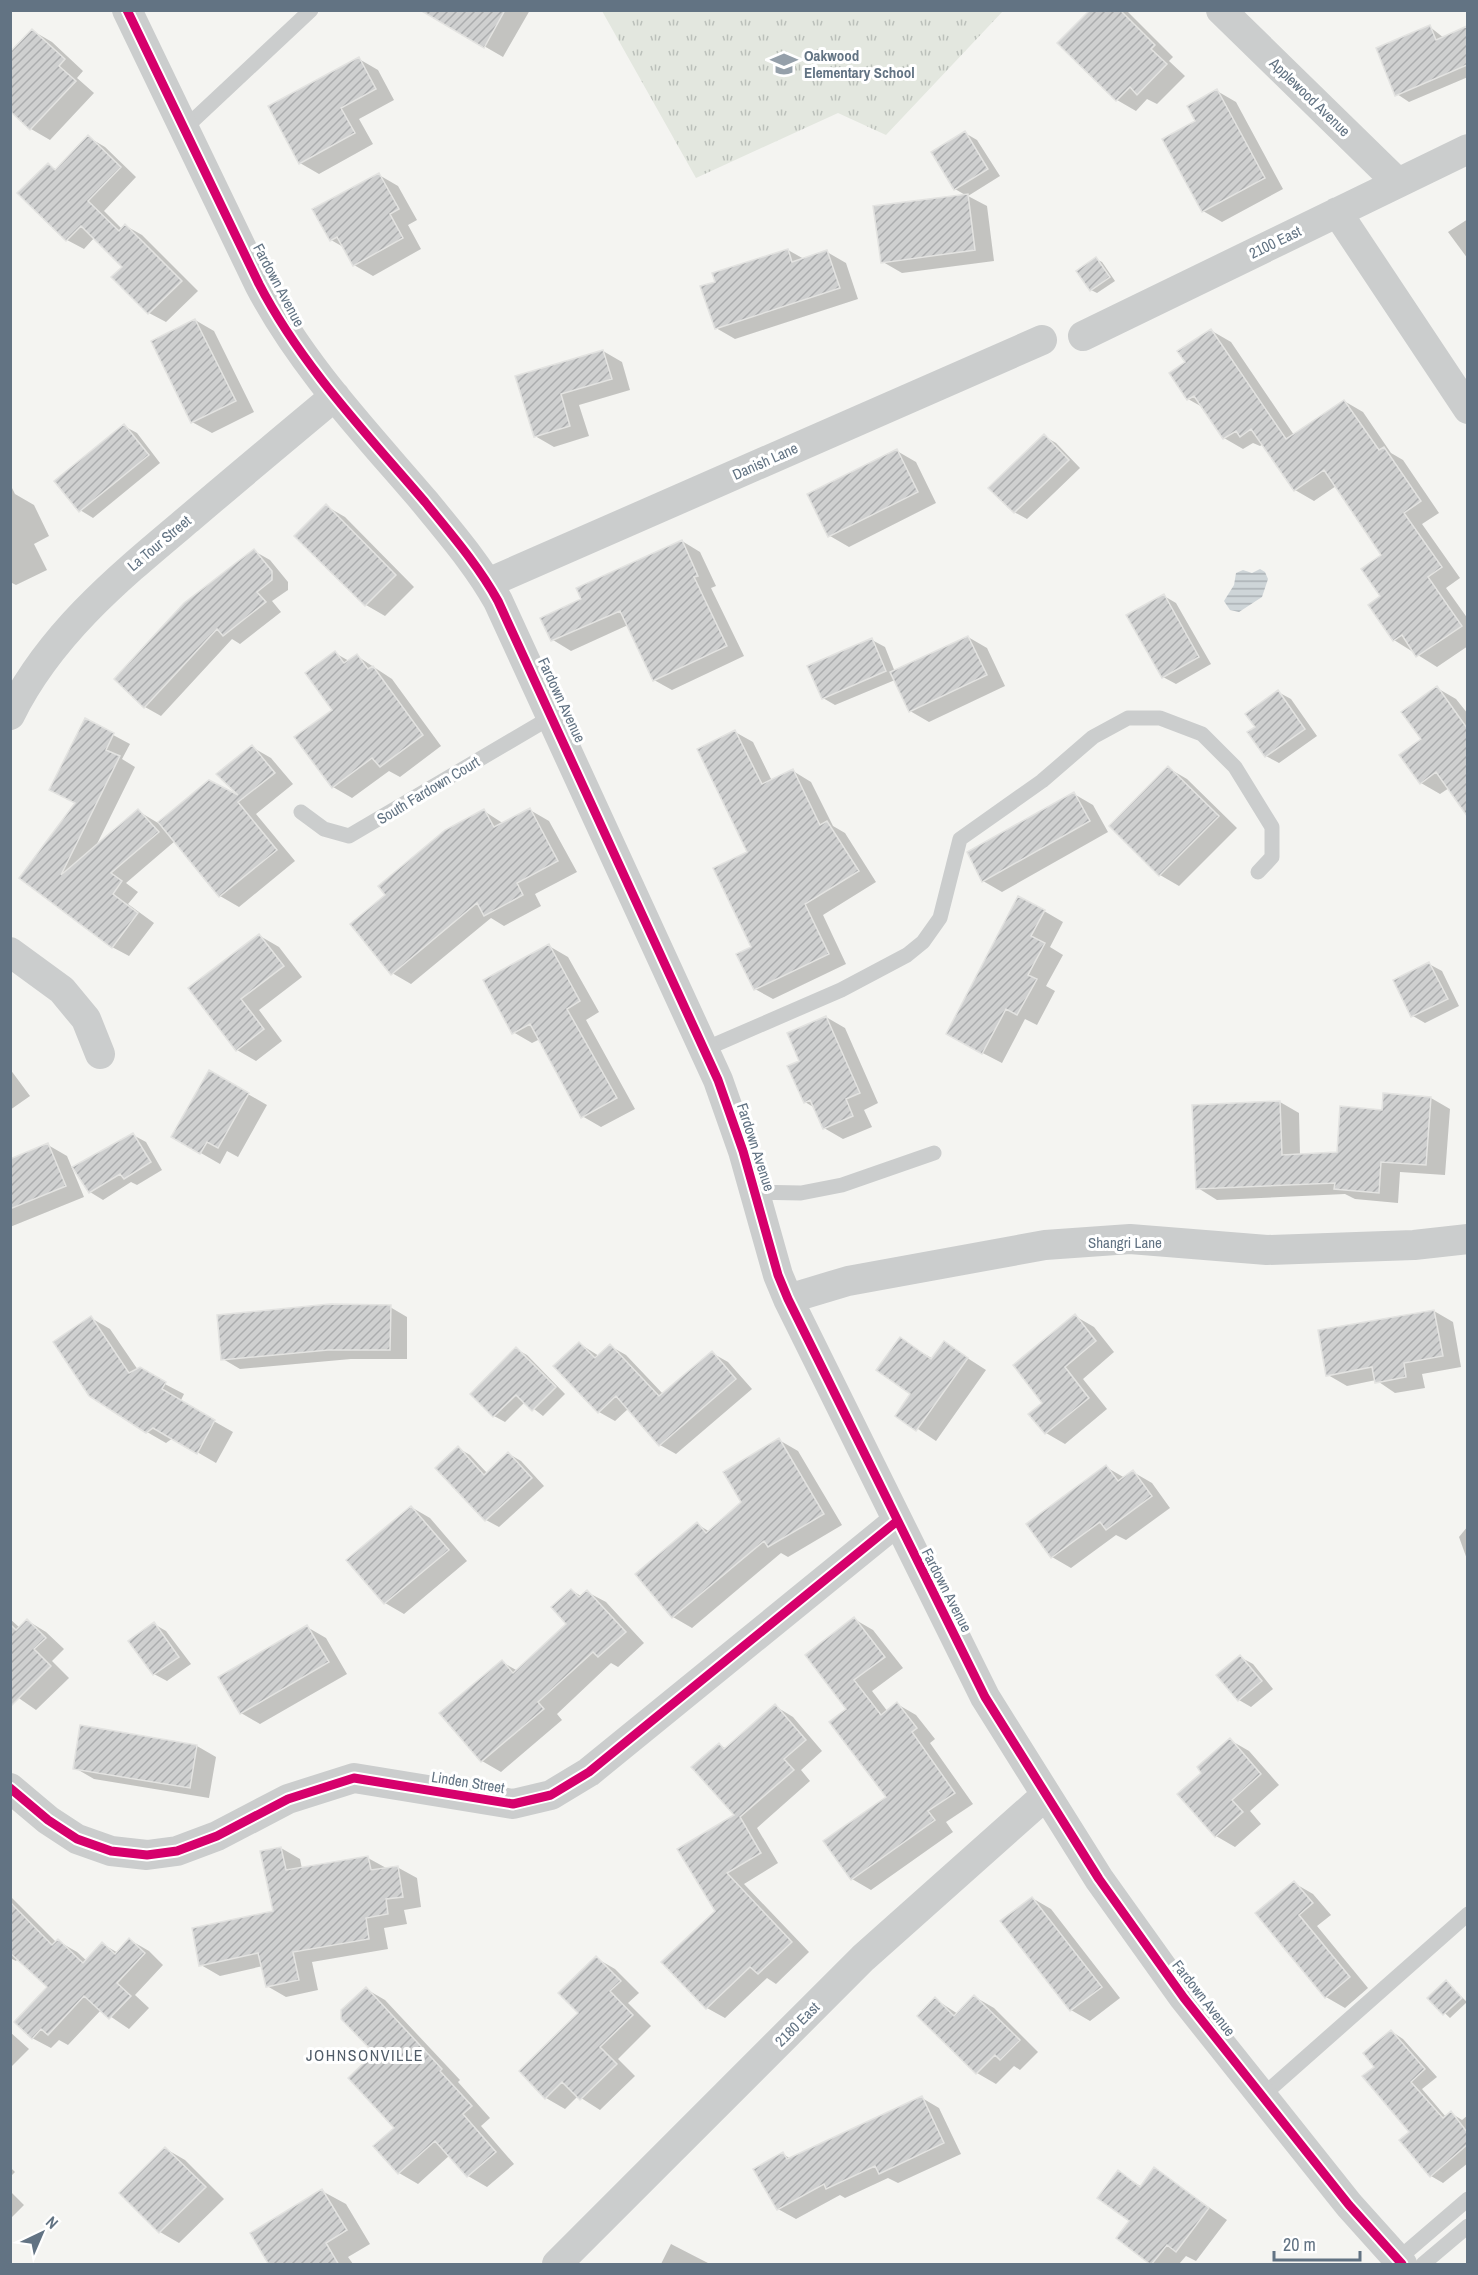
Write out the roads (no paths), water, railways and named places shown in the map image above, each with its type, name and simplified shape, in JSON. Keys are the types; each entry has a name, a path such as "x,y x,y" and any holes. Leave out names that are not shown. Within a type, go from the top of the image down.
{"street":[{"name":"Fardown Avenue","path":"127,10 270,306 295,345 335,396 465,551 488,582 553,716 705,1049 729,1111 778,1275 788,1299 896,1522 985,1697 1046,1795 1156,1962 1262,2096 1407,2263"},
{"name":"Applewood Avenue","path":"1221,10 1398,183"},
{"name":"2100 East","path":"1083,336 1467,149"},
{"path":"1337,212 1467,409"},
{"name":"Danish Lane","path":"488,582 1042,340"},
{"name":"La Tour Street","path":"15,695 69,628 107,587 335,396"},
{"path":"10,952 62,990 86,1019 100,1054"},
{"name":"Shangri Lane","path":"788,1299 848,1281 1045,1245 1130,1239 1267,1250 1414,1245 1467,1239"},
{"name":"Linden Street","path":"10,1788 48,1820 77,1839 111,1851 147,1855 177,1851 217,1836 288,1799 354,1778 513,1804 551,1795 589,1772 896,1522"},
{"name":"2180 East","path":"557,2265 863,1958 1046,1795"}],"lane":[{"path":"184,128 311,10"},
{"name":"South Fardown Court","path":"301,812 324,829 349,836 553,716"},
{"path":"705,1049 841,990 907,955 923,942 940,918 960,839 1042,781 1093,737 1128,718 1160,718 1202,734 1235,767 1272,827 1272,857 1258,872"},
{"path":"755,1192 801,1193 842,1185 934,1153"},
{"path":"1262,2096 1467,1914"},
{"path":"1407,2263 1467,2199"},
{"path":"1407,2263 1467,2226"}],"place":[{"name":"Oakwood Elementary School","path":"784,64"}],"district":[{"name":"JOHNSONVILLE","path":"365,2055"}]}
